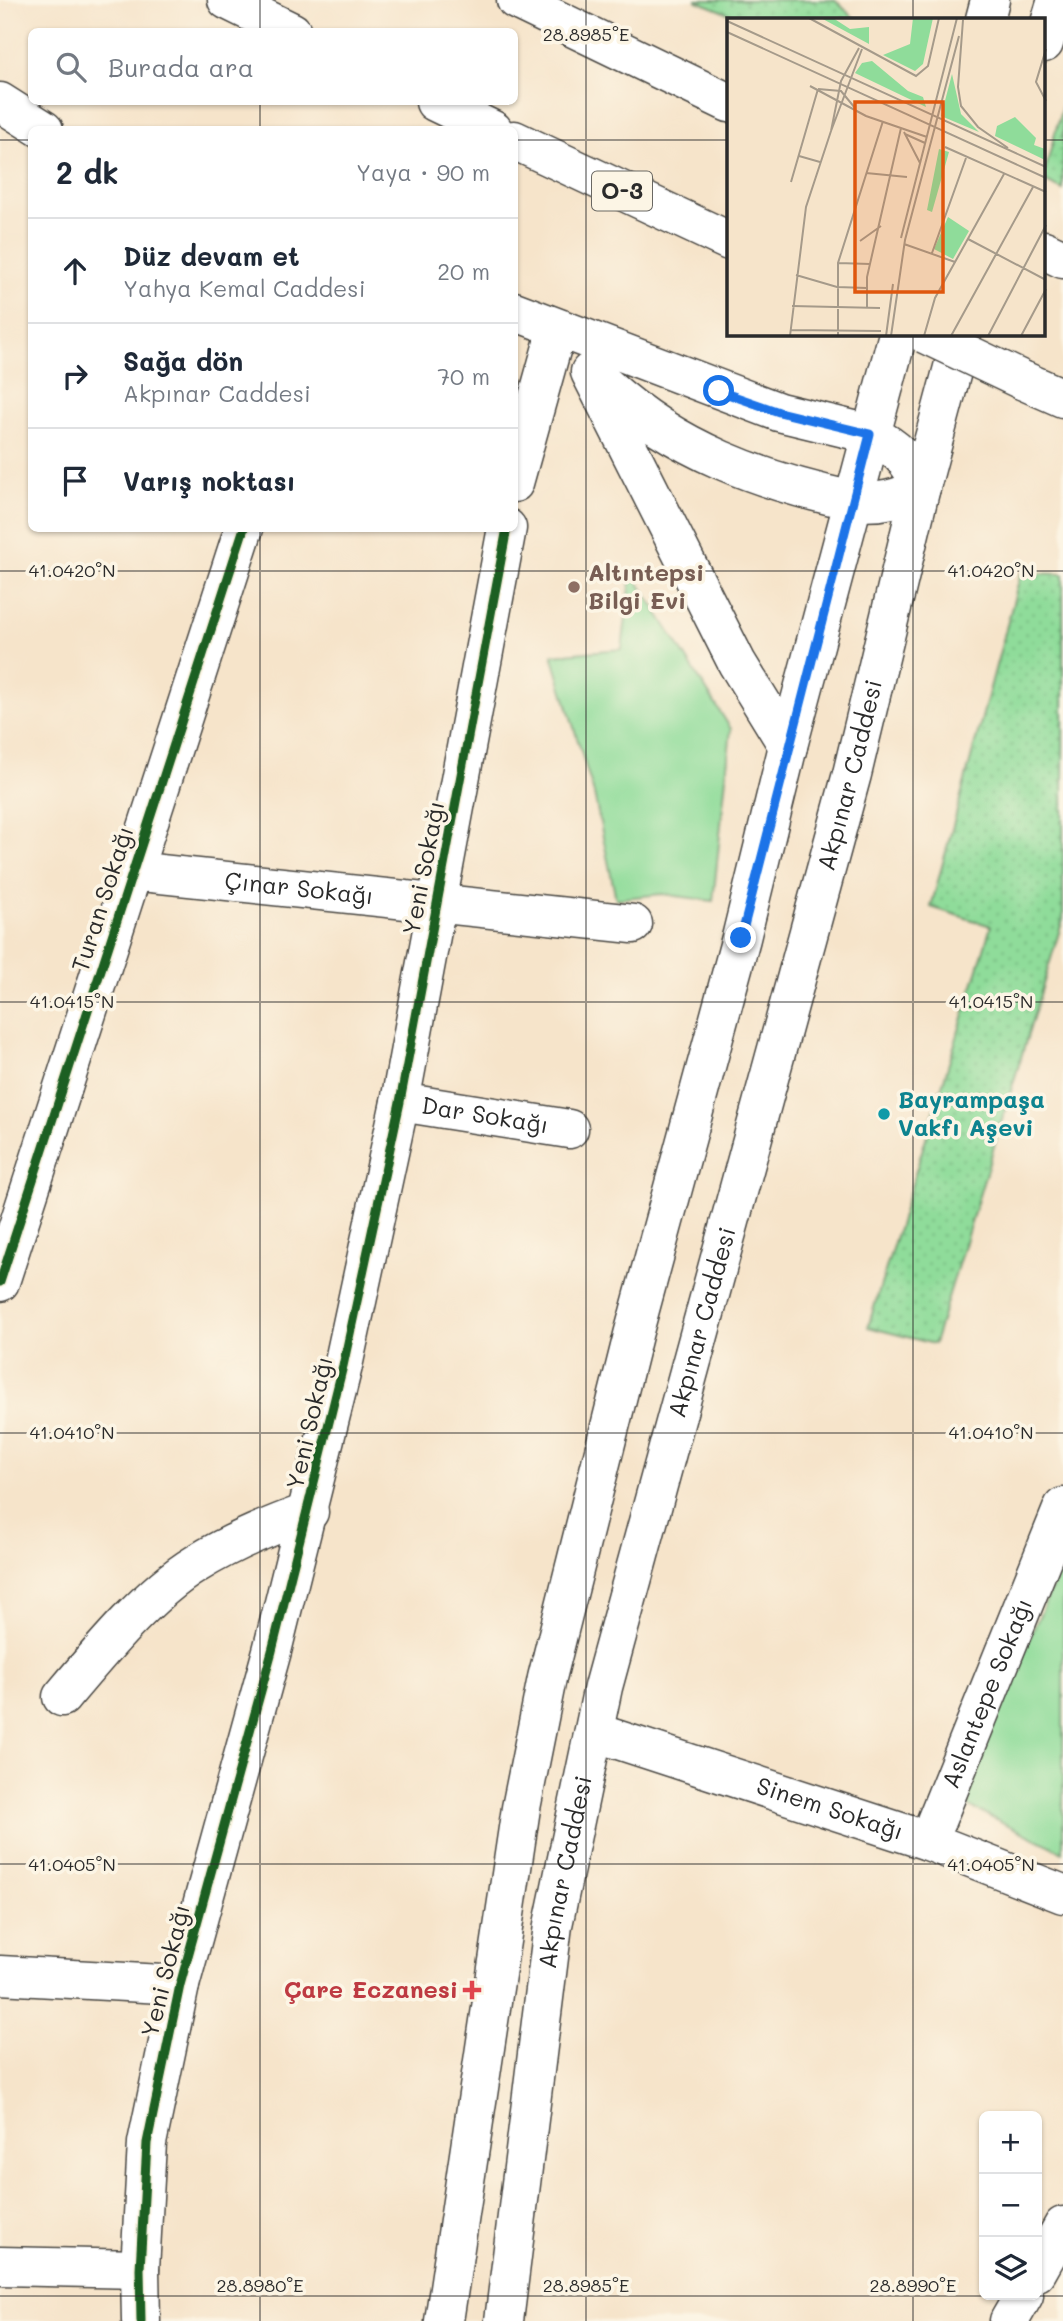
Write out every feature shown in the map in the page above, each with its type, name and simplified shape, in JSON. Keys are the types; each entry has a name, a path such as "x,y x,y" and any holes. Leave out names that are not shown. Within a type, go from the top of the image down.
{"main road":[{"path":"227,0 284,28"},
{"path":"516,0 727,102"},
{"path":"985,18 990,0"},
{"path":"1046,36 1057,0"},
{"path":"441,105 485,126"},
{"name":"O-3","path":"518,142 727,240"},
{"path":"518,312 557,329 779,412 870,434 895,447 912,466 921,487 900,498 875,504 853,501 750,474 680,441 637,415 590,372 557,329"},
{"path":"518,469 557,329"},
{"name":"Akpınar Caddesi","path":"444,2321 520,1808 547,1678 633,1335 741,938 788,746 897,336"},
{"path":"929,336 1063,398"},
{"name":"Akpınar Caddesi","path":"504,2321 553,1925 594,1732 852,774 921,487 961,336"},
{"path":"590,372 737,663 788,746"},
{"name":"Turan Sokağı","path":"0,1282 243,532"},
{"name":"Yeni Sokağı","path":"141,2321 140,2269 147,2143 180,1985 309,1512 400,1102 436,902 472,729 505,532"},
{"name":"Çınar Sokağı","path":"132,871 634,924"},
{"name":"Dar Sokağı","path":"400,1102 569,1129"},
{"name":"Aslantepe Sokağı","path":"928,1841 1063,1507"},
{"path":"62,1697 139,1612 193,1565 265,1528 309,1512"},
{"name":"Sinem Sokağı","path":"594,1732 928,1841 1063,1894"},
{"path":"0,1975 180,1985"},
{"path":"1042,2263 1063,2226"},
{"path":"0,2266 140,2269"},
{"path":"1009,2321 1021,2300"}],"green space":[{"path":"695,0 835,0 854,18 740,18"},
{"path":"1063,103 1063,190 1046,182 1046,167"},
{"path":"632,572 731,729 713,901 662,894 616,899 594,794 552,655 622,649"},
{"path":"1021,573 1063,574 1063,919 934,1344 868,1327 991,926 931,907"},
{"path":"1063,1563 1063,1852 957,1800"}],"cycle path":[{"path":"0,1282 243,532"},
{"path":"141,2321 140,2269 147,2143 180,1985 272,1651 343,1366 400,1102 506,532"}],"place":[{"name":"Altıntepsi Bilgi Evi","path":"574,587"},
{"name":"Bayrampaşa Vakfı Aşevi","path":"884,1114"},
{"name":"Çare Eczanesi","path":"472,1990"}],"route":[{"path":"719,391 779,412 870,434 741,938"}]}
